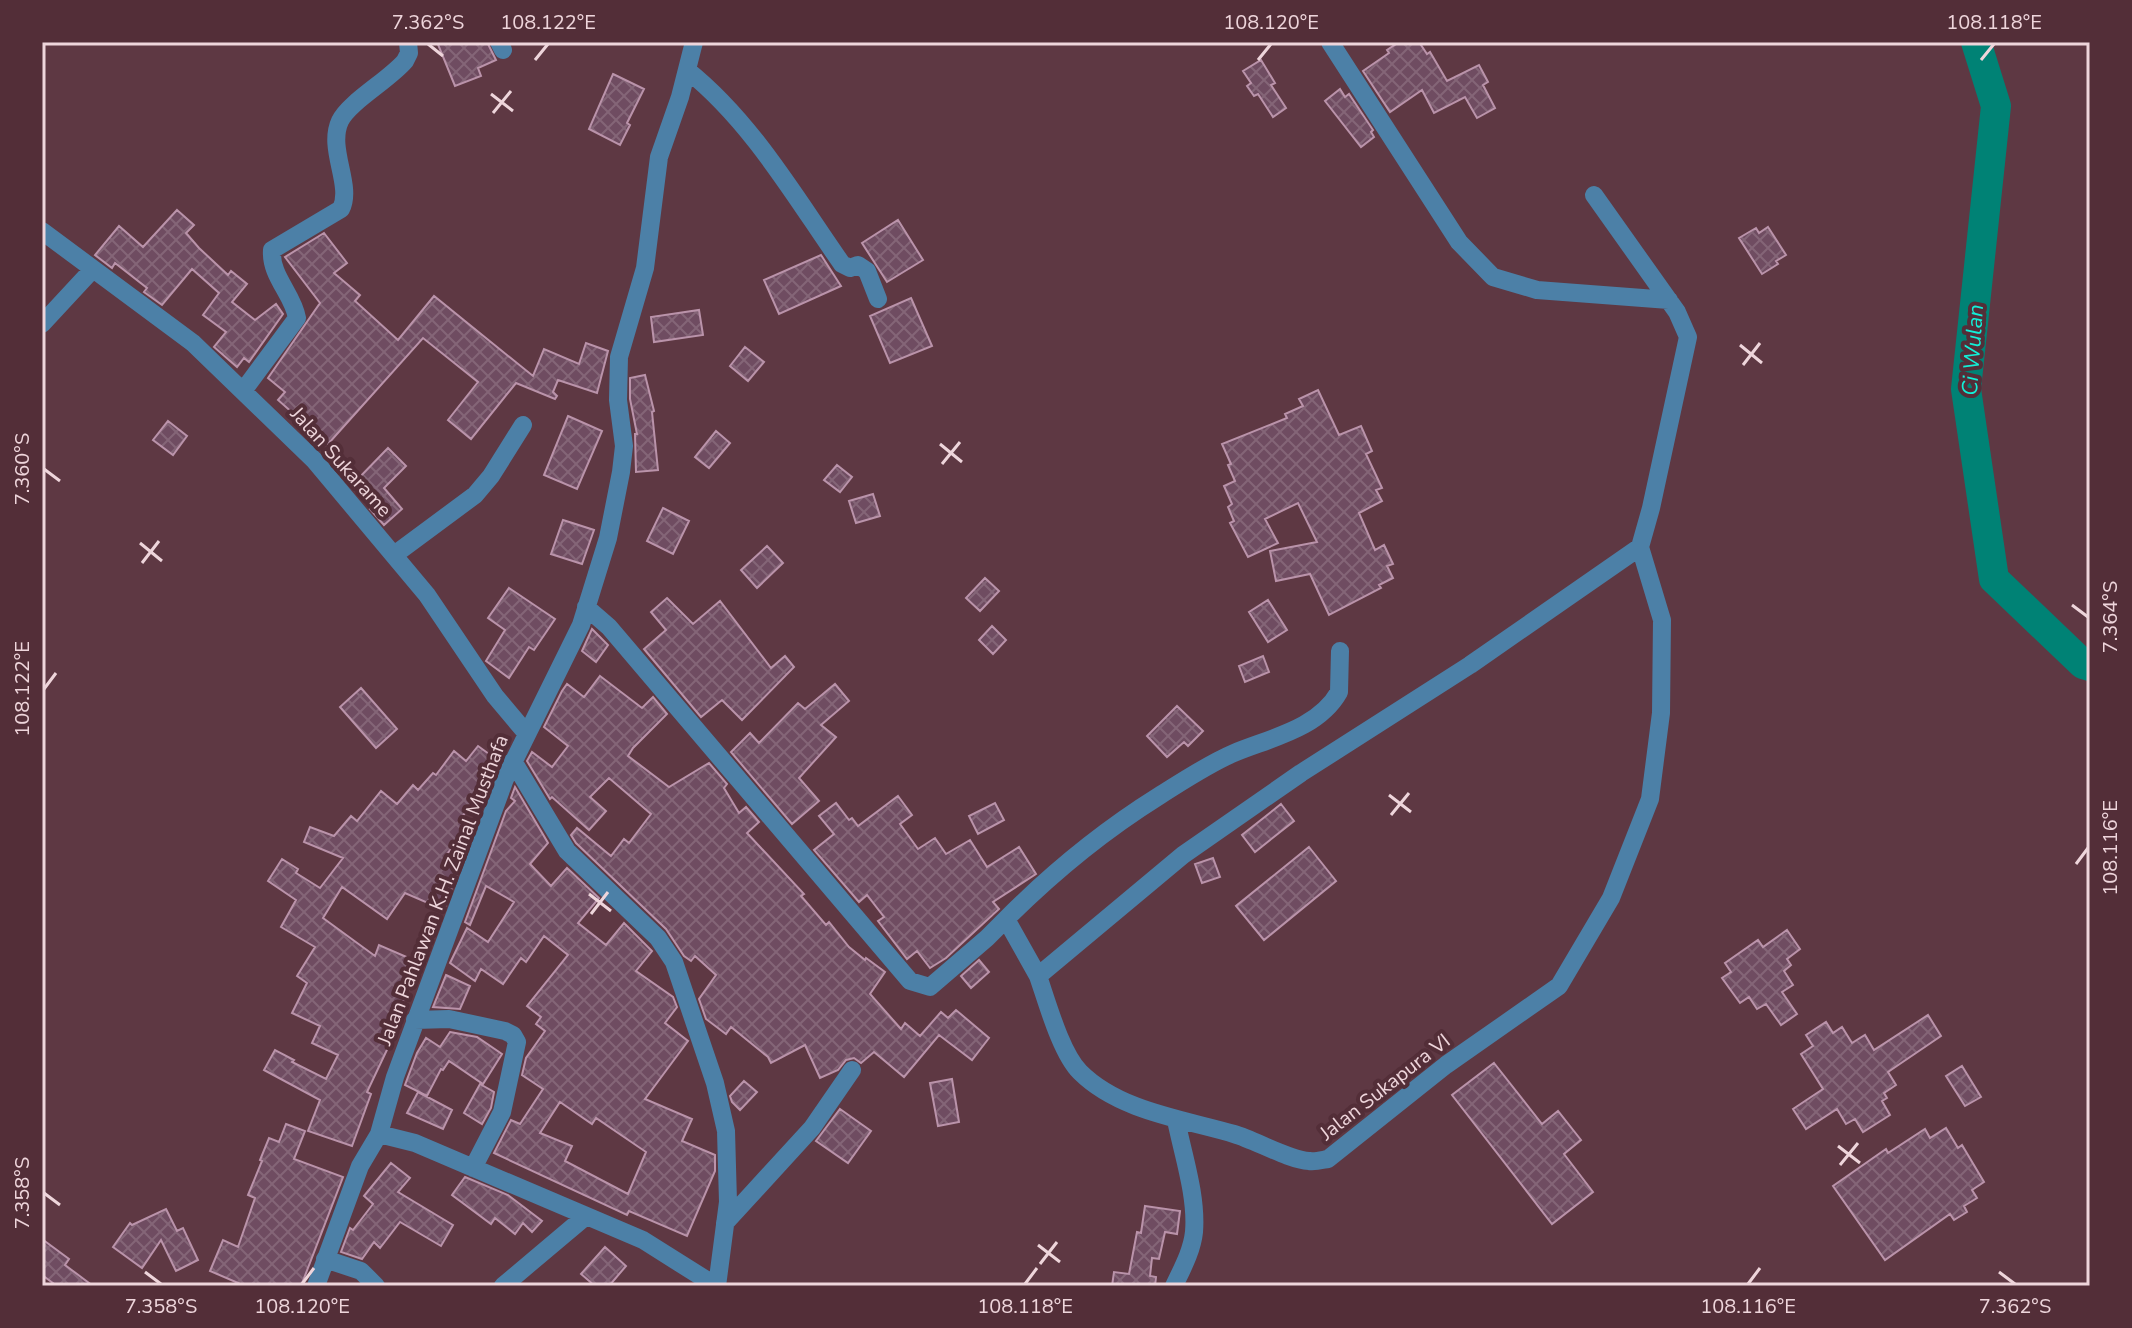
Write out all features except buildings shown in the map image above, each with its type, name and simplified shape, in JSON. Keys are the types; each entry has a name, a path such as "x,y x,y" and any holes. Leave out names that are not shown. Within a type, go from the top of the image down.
{"street":[{"path":"243,391 297,318 278,279 272,250 341,209 344,197 336,136 339,123 346,112 408,58 408,42"},
{"name":"Jalan Pahlawan K.H. Zainal Musthafa","path":"316,1286 360,1166 379,1134 415,1020 513,761 581,625 608,538 624,446 618,400 619,357 645,268 659,157 694,42"},
{"path":"1330,42 1459,242 1493,277 1537,290 1669,300"},
{"path":"687,70 708,86 751,134 842,264 850,268 858,265 867,271 878,299"},
{"path":"1038,976 1183,855 1301,773 1470,665 1640,547 1655,493 1688,337 1669,300 1594,195"},
{"name":"Jalan Sukarame","path":"42,231 193,343 314,460 427,595 495,696 527,734"},
{"path":"42,324 93,269"},
{"path":"394,555 475,495 491,476 523,425"},
{"name":"Jalan Sukapura VI","path":"1006,919 1038,976 1054,1022 1078,1070 1100,1088 1176,1120 1236,1134 1309,1161 1328,1159 1446,1065 1559,986 1611,898 1650,799 1661,713 1662,620 1640,547"},
{"path":"586,607 609,627 910,981 930,987 1089,843 1157,797 1234,753 1300,727 1322,710 1339,692 1340,651"},
{"path":"379,1134 415,1143 643,1240 716,1286 729,1174 726,1131 715,1083 674,962 658,938 567,851 513,761"},
{"path":"415,1020 449,1019 491,1028 513,1035 517,1042 502,1112 473,1168"},
{"path":"725,1223 812,1128 852,1070"},
{"path":"1174,1286 1189,1254 1194,1233 1193,1208 1176,1120"},
{"path":"503,1286 586,1216"},
{"path":"325,1259 361,1271 376,1286"}],"waterway":[{"name":"Ci Wulan","path":"1976,42 1996,106 1966,389 1994,579 2083,664 2090,666"}]}
